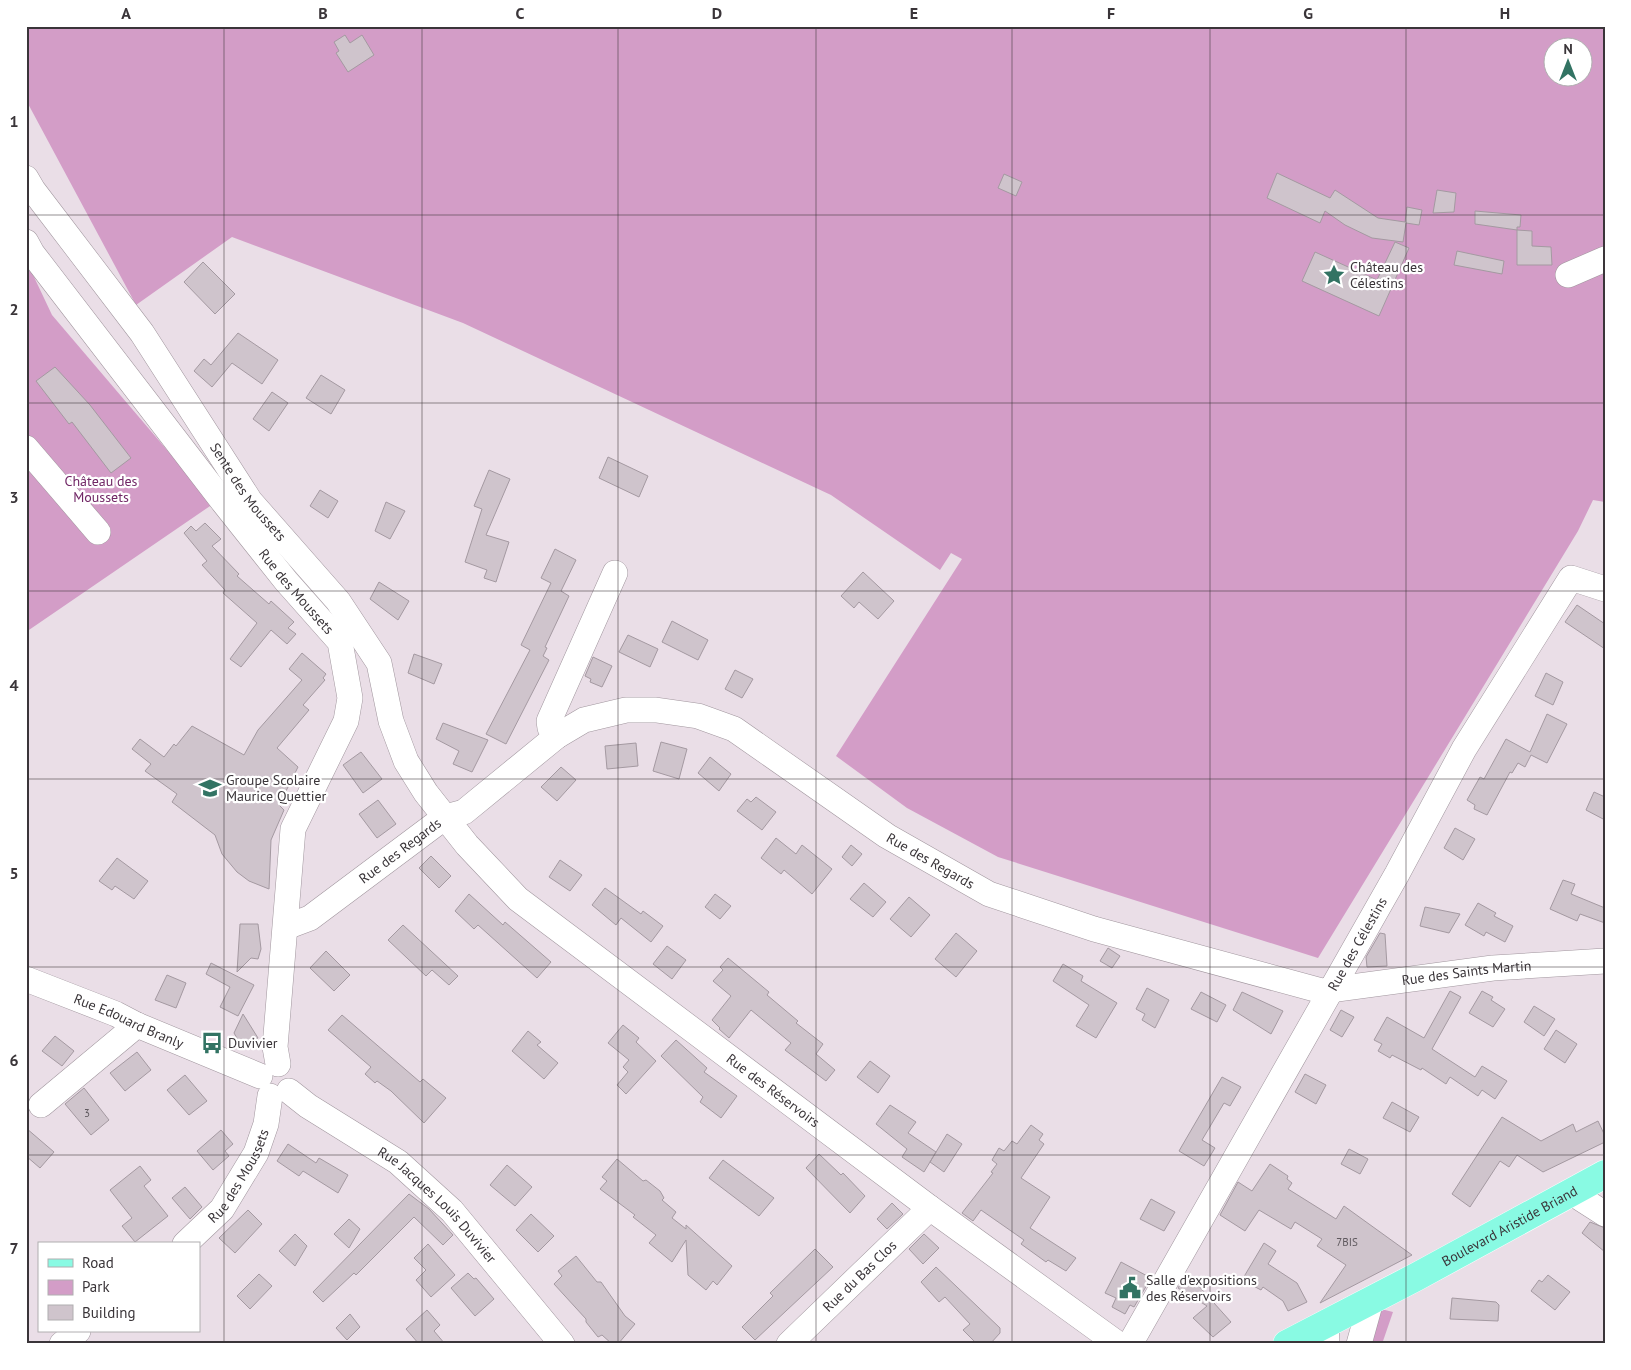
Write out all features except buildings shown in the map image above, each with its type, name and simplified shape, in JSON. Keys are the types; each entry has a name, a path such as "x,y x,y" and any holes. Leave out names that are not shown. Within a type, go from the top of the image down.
{"main road":[{"name":"Boulevard Aristide Briand","path":"1286,1344 1326,1333 1371,1301 1605,1174"},
{"name":"Boulevard Aristide Briand","path":"1416,1277 1605,1185"}],"street":[{"name":"Sente des Moussets","path":"26,178 33,190 142,332 250,501 338,601 379,663 391,721 406,760 426,793 445,817"},
{"name":"Rue des Moussets","path":"26,242 32,253 224,503 286,581 340,642 350,698 346,721 293,829 275,1047 274,1082 266,1124 256,1152 222,1209 187,1242"},
{"path":"1568,275 1605,259"},
{"path":"26,448 98,532"},
{"path":"557,736 550,728 549,721 614,573"},
{"name":"Rue des Célestins","path":"1131,1342 1397,874 1464,749 1570,578 1605,589"},
{"name":"Rue des Regards","path":"286,927 310,918 445,817 464,812 557,736 584,720 626,710 656,710 698,716 734,729 888,836 989,894 1094,929 1322,991 1330,989"},
{"name":"Rue des Réservoirs","path":"445,817 467,845 518,899 930,1208 1131,1342"},
{"name":"Rue des Saints Martin","path":"1330,989 1493,968 1605,961"},
{"name":"Rue Edouard Branly","path":"26,979 116,1014 274,1082"},
{"path":"41,1105 138,1025"},
{"name":"Rue Jacques Louis Duvivier","path":"274,1082 308,1106 398,1162 452,1211 562,1344"},
{"path":"1580,1198 1605,1214"},
{"name":"Rue du Bas Clos","path":"789,1344 930,1208"},
{"path":"1358,1344 1371,1301"},
{"path":"1326,1333 1337,1331 1346,1344"},
{"path":"62,1344 77,1332"}],"green space":[{"name":"Château des Célestins","path":"26,26 1605,26 1605,502 1593,500 1578,531 1318,958 998,857 907,808 836,756 962,559 951,553 940,570 831,495 463,323 232,237 136,305 26,100"},
{"name":"Château des Moussets","path":"26,260 52,315 213,504 26,632"},
{"path":"1381,1309 1393,1312 1382,1344 1364,1344"}],"place":[{"name":"Château des Célestins","path":"1334,275"},
{"name":"Groupe Scolaire Maurice Quettier","path":"210,788"},
{"name":"Duvivier","path":"212,1043"},
{"name":"Salle d'expositions des Réservoirs","path":"1130,1288"}]}
